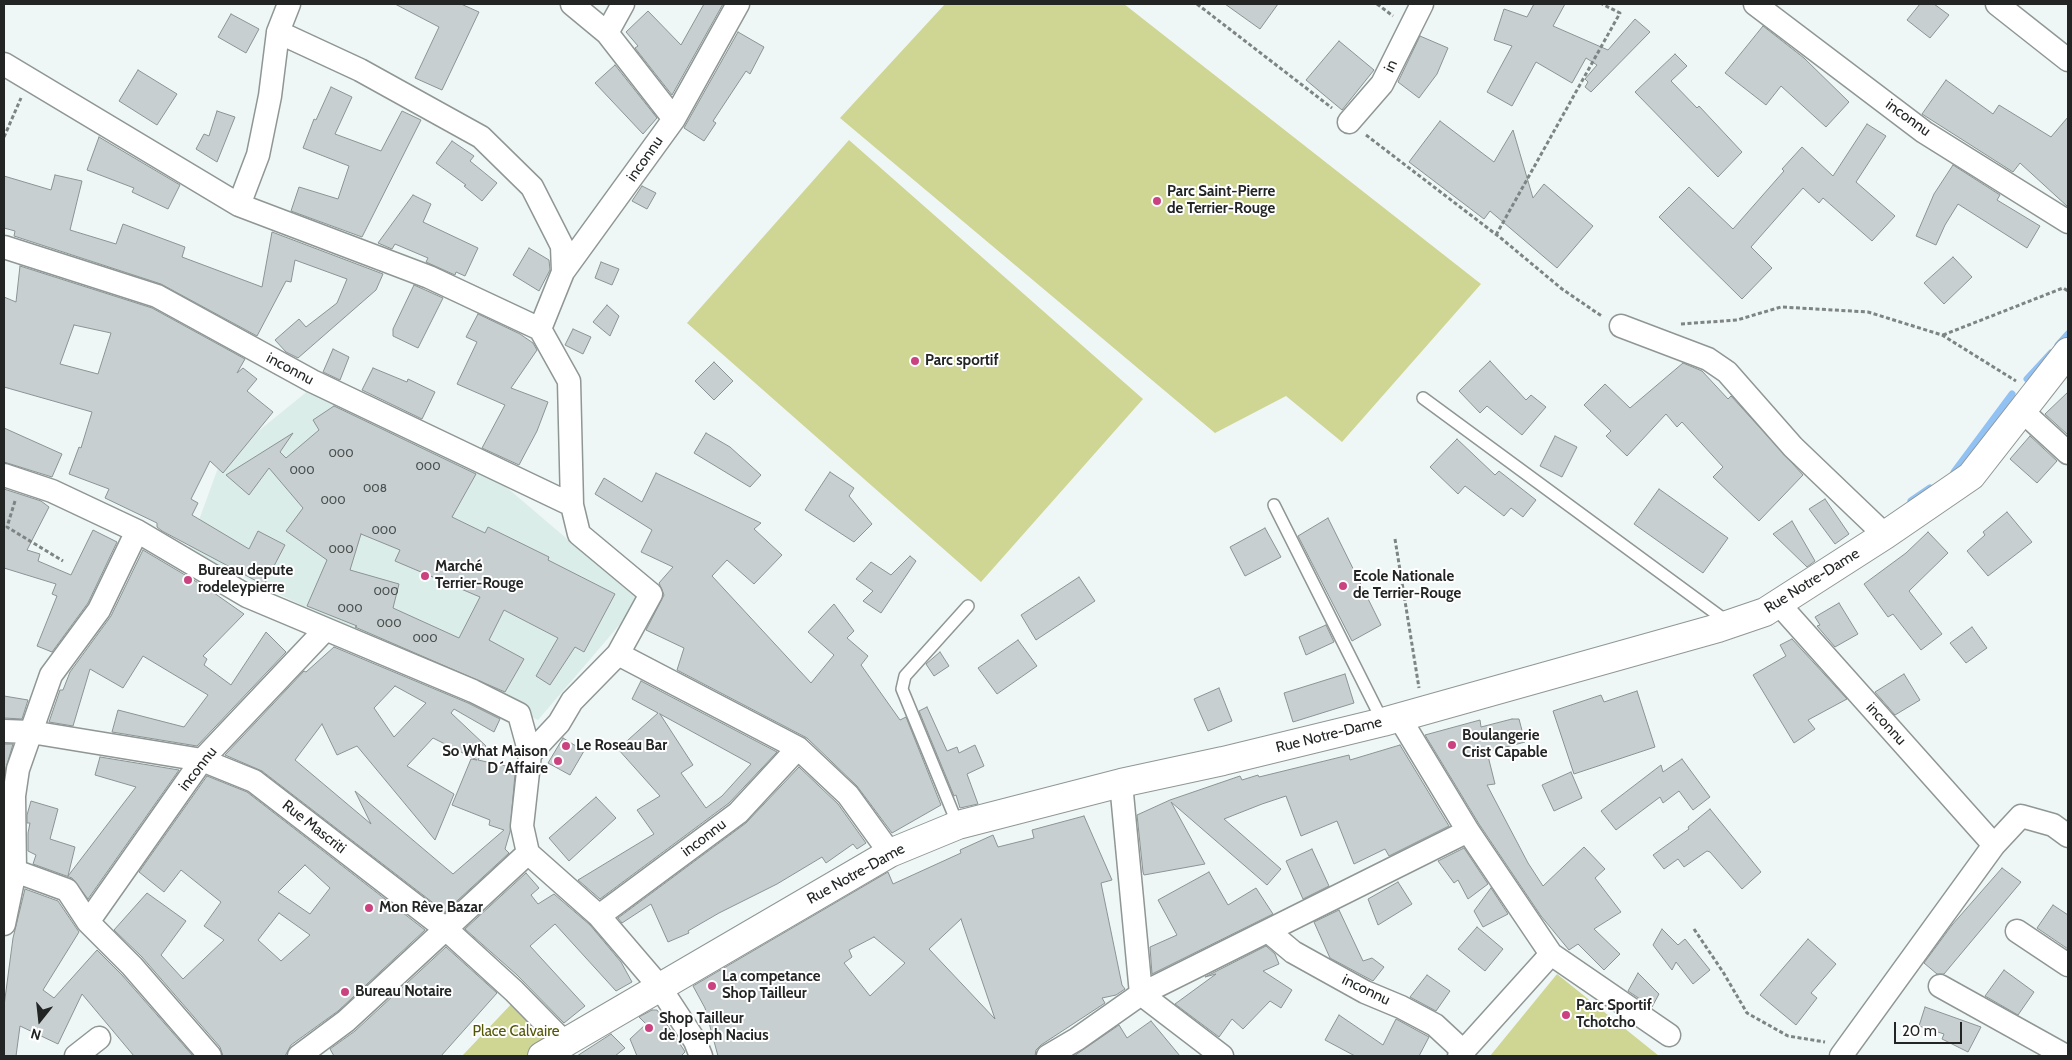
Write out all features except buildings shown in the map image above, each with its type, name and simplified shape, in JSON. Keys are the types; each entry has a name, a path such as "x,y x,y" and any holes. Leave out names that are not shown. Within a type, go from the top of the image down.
{"street":[{"path":"239,205 258,155 270,96 278,32 289,4"},
{"path":"572,4 607,33 674,119"},
{"path":"607,33 623,4"},
{"name":"inconnu","path":"540,329 563,272 674,119 738,4"},
{"name":"in","path":"1349,122 1382,84 1422,4"},
{"name":"inconnu","path":"1755,4 1924,132 2068,222"},
{"path":"1997,4 2068,60"},
{"name":"inconnu","path":"278,32 360,70 481,137 532,187 562,246 563,272"},
{"path":"4,64 239,205 429,277 540,329 569,380 572,505 579,534 650,594 618,654 572,701 559,722 530,754"},
{"name":"inconnu","path":"4,247 157,296 312,381 572,505"},
{"path":"1621,326 1708,359 1727,372 1793,446 1885,536"},
{"name":"Rue Notre-Dame","path":"554,1050 659,986 890,853 958,825 1121,783 1223,762 1402,717 1673,641 1765,612 1885,536 1971,476 2068,352"},
{"path":"2028,402 2068,453"},
{"path":"12,478 52,492 137,531 247,596 474,692 519,714 530,754 522,826 528,853 599,916 659,986 696,1040 701,1056"},
{"path":"4,924 15,871 9,795 51,675 99,610 137,531"},
{"name":"inconnu","path":"1778,603 1994,845"},
{"name":"inconnu","path":"88,922 202,760 325,630"},
{"path":"618,654 798,748 848,795 890,853"},
{"path":"1402,717 1468,831 1551,954 1669,1035"},
{"name":"Rue Mascriti","path":"4,730 31,732 202,760 254,781 447,930 514,991 554,1050"},
{"name":"inconnu","path":"599,916 738,813 798,748"},
{"path":"1121,783 1142,994 1222,1056"},
{"path":"1846,1055 1994,845 2021,816 2053,825 2068,836"},
{"path":"1048,1056 1077,1039 1142,994 1468,831"},
{"path":"299,1056 346,1021 447,930 528,853"},
{"path":"15,871 67,890 88,922 132,966 210,1056"},
{"name":"inconnu","path":"1268,931 1293,952 1366,992 1401,1007 1435,1025 1461,1053 1551,954"},
{"path":"2017,931 2068,965"},
{"path":"1940,986 2066,1056"},
{"path":"76,1056 99,1038"}],"lane":[{"path":"1423,398 1730,624"},
{"path":"1274,505 1402,717"},
{"path":"958,825 902,689 904,676 968,606"}],"path":[{"path":"1197,4 1496,234 1562,289 1616,326 1621,326"},
{"path":"1496,234 1620,13 1602,4"},
{"path":"4,136 29,80"},
{"path":"1942,335 2063,288 2068,291"},
{"path":"1680,324 1737,320 1781,306 1868,312 1942,335 2028,402"},
{"path":"12,478 8,526 63,561"},
{"path":"1395,538 1405,610 1402,717"},
{"path":"1694,929 1723,972 1747,1013 1788,1036 1822,1040 1846,1055"}],"shaded area":[{"name":"Marché Terrier-Rouge","path":"309,390 498,480 640,601 538,720 188,550 218,468 230,454"}],"green space":[{"name":"Parc Saint-Pierre de Terrier-Rouge","path":"945,4 1124,4 1481,284 1342,442 1286,396 1215,433 840,118"},
{"name":"Parc sportif","path":"849,140 1143,399 981,582 687,323"},
{"name":"Parc Sportif Tchotcho","path":"1557,974 1659,1056 1490,1056"},
{"name":"Place Calvaire","path":"517,998 554,1042 529,1056 462,1056"}],"waterway":[{"path":"2058,345 2068,334"},
{"path":"2027,379 2051,353"},
{"path":"1954,472 2012,394"},
{"path":"1911,501 1930,488"}],"place":[{"name":"Parc Saint-Pierre de Terrier-Rouge","path":"1157,201"},
{"name":"Parc sportif","path":"915,361"},
{"name":"Marché Terrier-Rouge","path":"425,576"},
{"name":"Bureau depute rodeleypierre","path":"188,580"},
{"name":"Ecole Nationale de Terrier-Rouge","path":"1343,586"},
{"name":"Boulangerie Crist Capable","path":"1452,745"},
{"name":"Le Roseau Bar","path":"566,746"},
{"name":"So What Maison D´Affaire","path":"558,761"},
{"name":"Mon Rêve Bazar","path":"369,908"},
{"name":"La competance Shop Tailleur","path":"712,986"},
{"name":"Bureau Notaire","path":"345,992"},
{"name":"Parc Sportif Tchotcho","path":"1566,1015"},
{"name":"Shop Tailleur de Joseph Nacius","path":"649,1028"}]}
